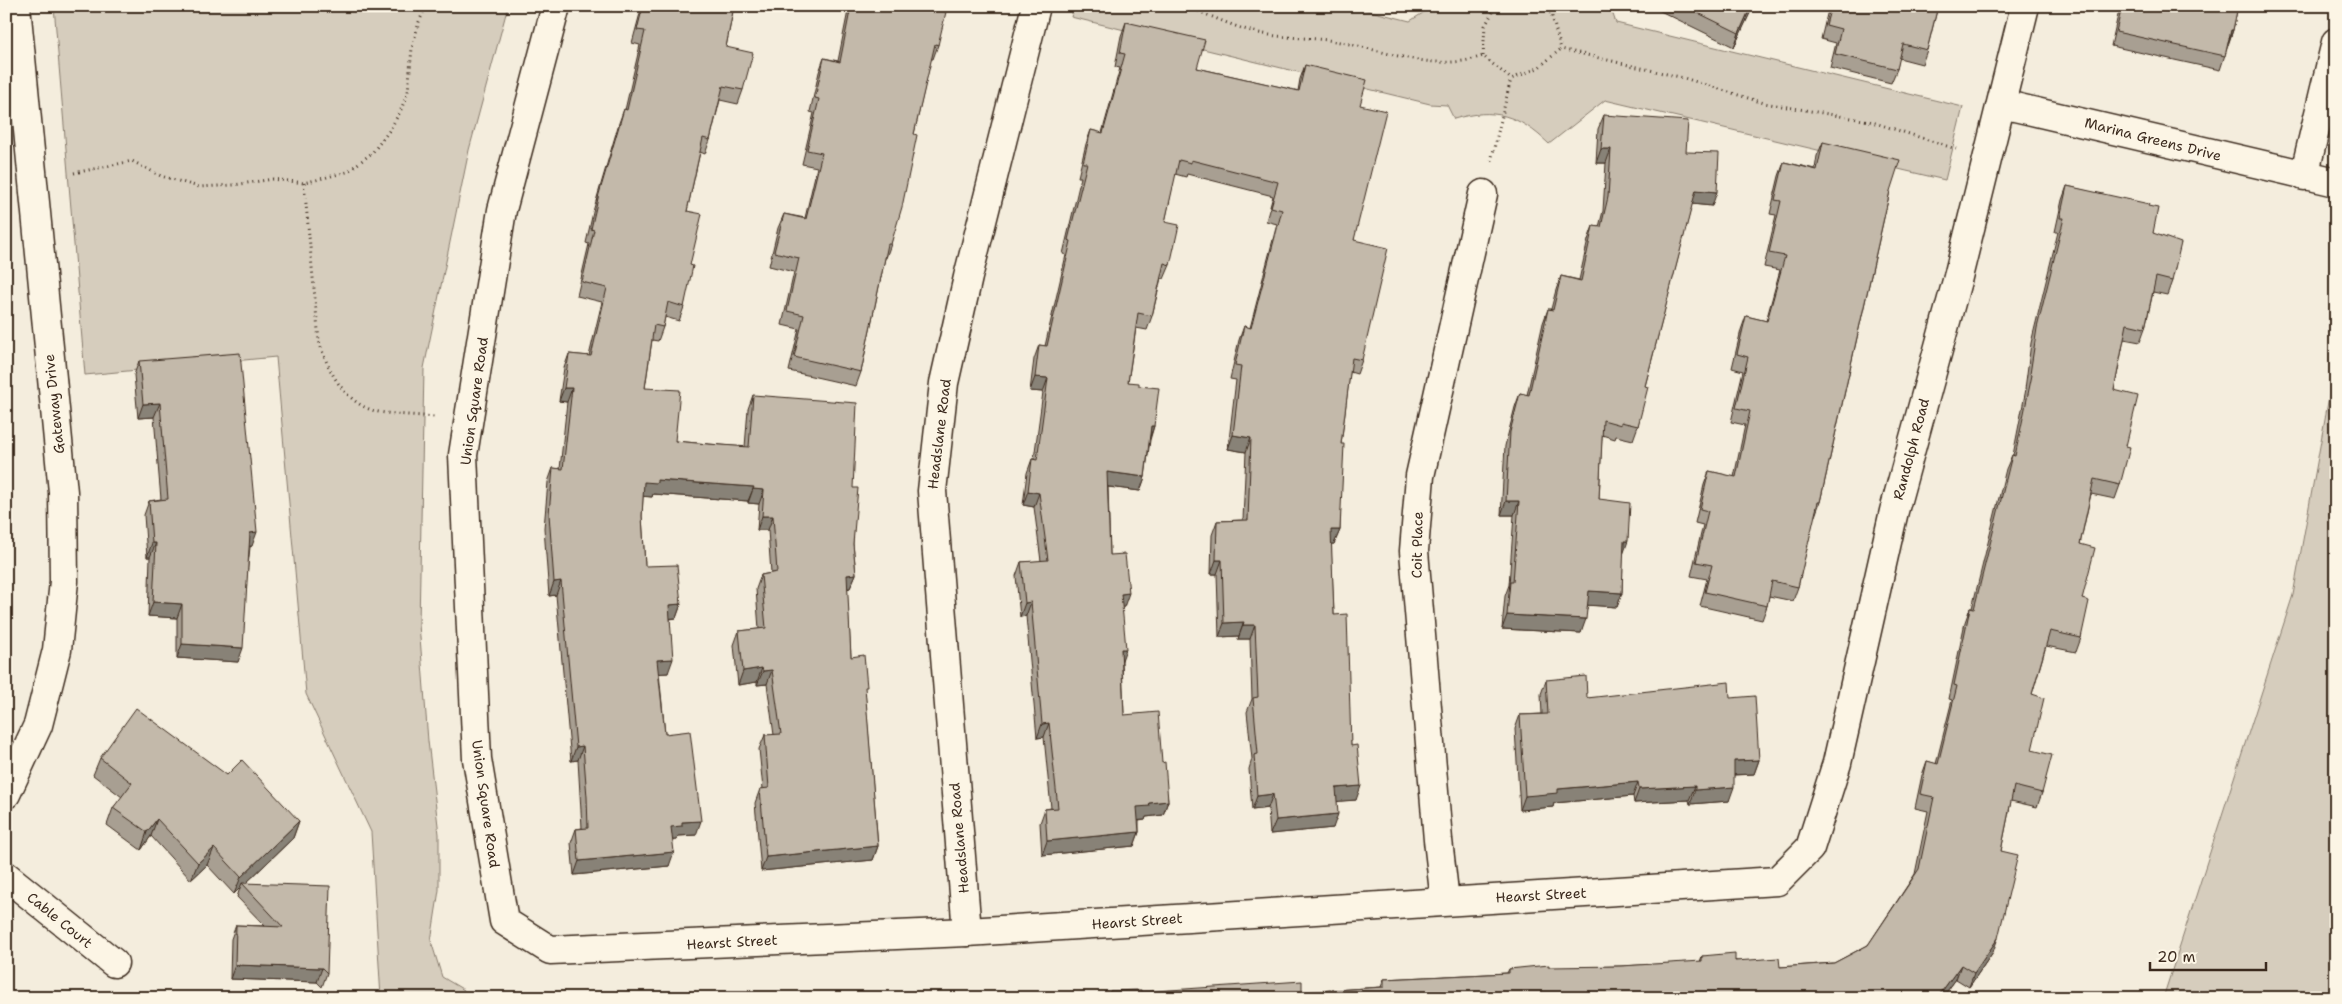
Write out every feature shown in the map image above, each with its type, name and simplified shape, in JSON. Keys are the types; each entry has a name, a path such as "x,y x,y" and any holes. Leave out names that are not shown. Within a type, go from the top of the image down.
{"street":[{"name":"Gateway Drive","path":"6,794 38,725 57,650 64,581 63,492 16,6"},
{"name":"Union Square Road","path":"504,922 477,759 463,455 502,210 556,6"},
{"name":"Headslane Road","path":"968,932 932,491 944,383 1036,6"},
{"name":"Randolph Road","path":"1777,881 1810,848 1837,763 1894,511 1988,158 2025,6"},
{"path":"2304,176 2336,42"},
{"name":"Marina Greens Drive","path":"2002,104 2336,182"},
{"name":"Coit Place","path":"1445,901 1438,840 1414,551 1420,476 1483,194"},
{"name":"Cable Court","path":"6,876 114,963"},
{"name":"Hearst Street","path":"504,922 550,950 968,932 1777,881"}],"path":[{"path":"74,173 132,161 161,176 199,187 234,185 273,179 304,183 347,172 372,153 389,131 400,112 408,92 412,48 419,22 426,6"},
{"path":"1184,6 1240,29 1264,34 1341,42 1414,60 1444,64 1466,62 1483,56"},
{"path":"1483,56 1485,26 1496,6"},
{"path":"1536,6 1551,13 1561,49"},
{"path":"1511,80 1538,68 1561,49"},
{"path":"1561,49 1684,78 1764,103 1870,121 1988,158"},
{"path":"1483,56 1511,80"},
{"path":"1483,194 1511,80"},
{"path":"304,183 319,341 326,366 340,387 356,401 378,412 469,420"}],"shaded area":[{"path":"54,6 508,6 469,150 424,368 419,624 428,741 439,834 439,890 431,941 442,977 464,990 464,998 381,998 371,832 306,694 276,357 85,375"},
{"path":"1072,6 1350,6 1410,21 1434,6 1610,6 1616,23 1963,107 1945,180 1605,100 1549,144 1527,126 1505,116 1482,114 1454,119 1447,105 1430,104 1071,17"},
{"path":"2336,358 2336,998 2163,998 2293,595"}],"building":[{"path":"643,6 734,6 726,47 753,53 743,90 723,86 710,140 703,138 687,211 702,214 690,265 693,266 684,307 668,302 663,327 654,325 645,388 680,390 675,441 749,447 753,395 857,403 853,488 858,488 853,544 856,574 847,575 851,657 864,655 878,846 766,857 760,789 769,788 765,735 781,734 772,670 763,671 762,668 743,671 739,631 766,628 761,575 777,572 773,516 762,516 764,490 753,489 754,487 657,480 657,483 644,482 642,516 645,566 677,565 681,604 669,605 673,659 657,660 665,734 690,731 701,821 682,822 682,826 671,827 674,852 579,861 576,829 588,828 583,746 576,747 561,581 554,582 549,514 553,468 563,469 572,388 564,388 569,354 591,356 607,288 582,282 594,230 591,229 599,194 624,109 627,110 645,31 637,30"},
{"path":"851,6 935,6 934,10 946,12 938,45 935,44 914,134 917,135 902,207 891,244 888,244 861,372 794,357 804,315 787,311 799,258 774,252 784,214 806,219 822,153 807,150 819,99 815,98 824,58 840,62"},
{"path":"1684,6 1751,6 1739,33"},
{"path":"1831,6 1938,6 1927,50 1903,44 1897,69 1835,54 1841,29 1826,25"},
{"path":"2122,6 2238,6 2225,56 2116,32"},
{"path":"1126,22 1205,40 1197,68 1299,91 1305,65 1367,80 1360,105 1386,111 1354,240 1388,248 1362,360 1352,358 1341,444 1344,444 1340,530 1331,530 1334,615 1347,614 1351,746 1357,745 1361,786 1336,788 1338,814 1276,820 1273,794 1257,796 1254,755 1258,754 1253,698 1258,697 1255,625 1243,625 1244,622 1224,623 1222,560 1216,560 1217,521 1248,520 1251,438 1233,435 1241,366 1235,365 1244,326 1251,328 1282,210 1271,207 1278,182 1191,160 1191,163 1179,160 1165,222 1179,225 1170,265 1164,263 1152,316 1138,313 1128,382 1139,383 1139,386 1159,388 1154,426 1151,426 1145,477 1107,472 1110,555 1125,554 1129,593 1121,594 1126,649 1121,649 1124,715 1158,712 1162,763 1165,762 1168,801 1149,803 1150,806 1137,807 1139,832 1047,841 1045,809 1058,808 1049,723 1042,724 1031,602 1025,603 1021,562 1048,560 1039,493 1028,491 1032,459 1037,460 1048,378 1035,377 1039,345 1047,346 1071,241 1068,240 1087,163 1083,163 1091,130 1103,133 1125,54 1120,53"},
{"path":"1604,115 1688,121 1686,152 1719,153 1717,192 1696,190 1645,386 1648,387 1638,426 1621,422 1621,425 1603,420 1599,499 1630,503 1628,541 1624,541 1622,593 1589,591 1586,619 1507,615 1510,582 1513,582 1519,501 1506,501 1510,432 1520,393 1529,395 1548,309 1553,310 1561,276 1581,281 1593,226 1601,227 1608,197 1611,149 1601,149"},
{"path":"1823,142 1900,160 1890,191 1820,502 1818,502 1798,587 1772,581 1767,606 1705,592 1712,565 1696,562 1708,511 1700,509 1709,471 1736,477 1750,411 1736,408 1748,357 1737,354 1746,316 1767,321 1785,256 1769,253 1781,201 1775,200 1784,162 1817,170"},
{"path":"2067,186 2149,204 2148,206 2158,208 2153,233 2181,243 2172,281 2156,277 2145,328 2127,324 2114,390 2138,396 2126,446 2130,447 2120,485 2094,479 2080,544 2095,548 2082,599 2089,601 2081,638 2050,631 2032,694 2044,698 2032,750 2052,755 2042,793 2014,786 2001,851 2018,855 1998,938 1974,973 1961,965 1937,998 1066,998 1111,996 1110,991 1141,990 1141,992 1302,981 1302,992 1384,987 1384,979 1509,973 1509,969 1549,965 1549,967 1621,966 1702,961 1702,956 1735,953 1735,961 1779,958 1780,967 1834,963 1868,945 1919,869 1934,797 1920,794 1927,761 1938,764 1957,686 1954,685 1970,608 1974,609 2012,455 2015,456 2032,375 2030,374 2037,328 2064,218 2060,218"},
{"path":"240,353 257,532 250,533 243,648 182,644 182,604 153,602 156,543 152,543 149,501 168,499 160,403 143,404 139,361"},
{"path":"1586,676 1587,698 1729,682 1730,698 1755,696 1759,760 1734,761 1734,787 1695,790 1695,786 1639,789 1638,782 1558,789 1558,793 1525,796 1520,715 1548,714 1546,680"},
{"path":"136,708 227,775 242,760 299,821 241,877 214,848 198,863 157,819 147,832 113,808 132,783 100,758"},
{"path":"242,883 330,886 327,973 322,968 235,965 236,925 283,927"}]}
